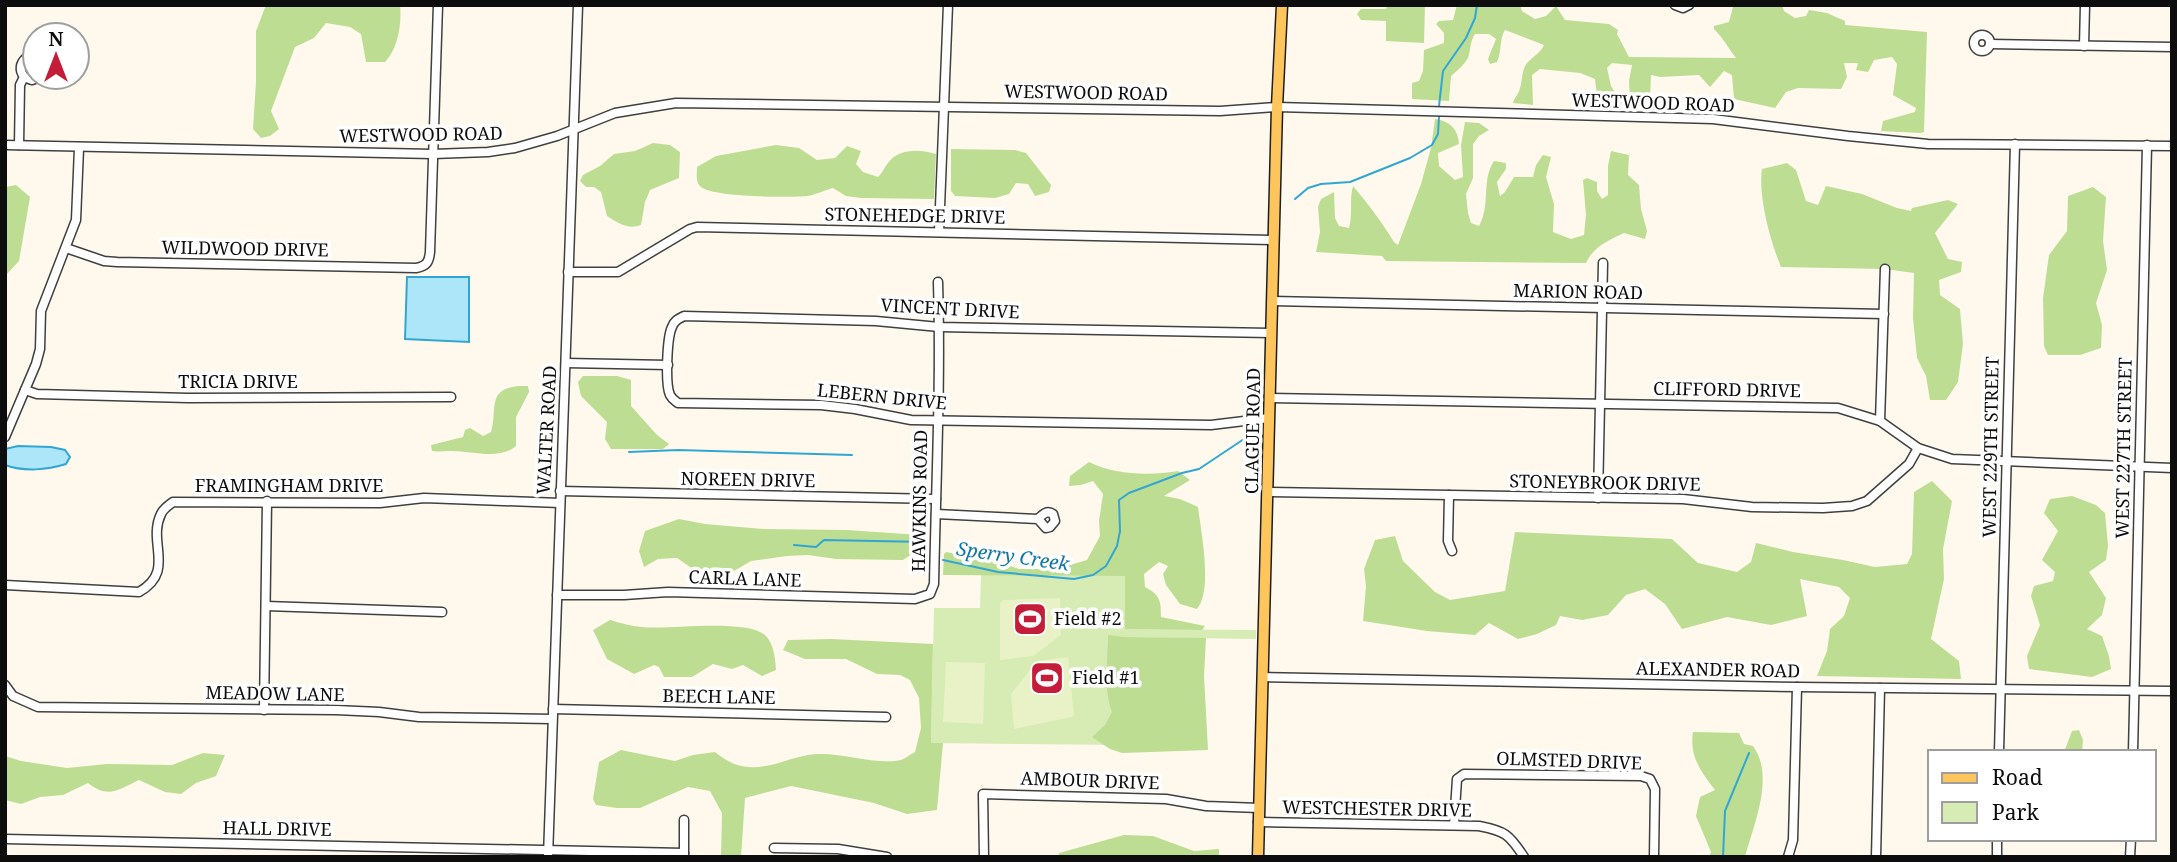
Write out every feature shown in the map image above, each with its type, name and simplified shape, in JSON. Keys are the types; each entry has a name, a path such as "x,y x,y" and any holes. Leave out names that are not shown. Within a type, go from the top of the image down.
{"main road":[{"name":"CLAGUE ROAD","path":"1258,857 1273,240 1282,5"}],"street":[{"path":"433,154 438,5"},
{"name":"WALTER ROAD","path":"548,853 578,5"},
{"path":"939,232 948,5"},
{"path":"1675,5 1683,8 1689,5"},
{"path":"2084,46 2085,5"},
{"path":"1990,44 2172,47"},
{"path":"19,145 21,83"},
{"name":"WESTWOOD ROAD","path":"5,145 433,154 488,152 515,148 557,136 615,113 676,103 1220,111 1277,107 1713,119 1928,144 2172,146"},
{"name":"WEST 229TH STREET","path":"2000,750 2015,144"},
{"name":"WEST 227TH STREET","path":"2133,750 2147,145"},
{"path":"5,437 40,349 41,311 76,220 79,148"},
{"name":"WILDWOOD DRIVE","path":"66,248 104,261 117,262 416,268 425,266 429,261 430,251 433,154"},
{"name":"STONEHEDGE DRIVE","path":"568,272 618,272 690,229 697,228 1273,240"},
{"path":"1598,498 1603,263"},
{"path":"1880,421 1885,269"},
{"name":"HAWKINS ROAD","path":"930,594 934,584 936,514 939,327 937,282"},
{"name":"MARION ROAD","path":"1272,301 1884,314"},
{"name":"VINCENT DRIVE","path":"668,365 670,332 673,324 684,316 876,321 939,327 1271,333"},
{"path":"566,363 668,365"},
{"name":"LEBERN DRIVE","path":"668,365 668,389 671,397 678,403 821,405 911,420 938,421 1211,425 1269,418"},
{"name":"TRICIA DRIVE","path":"25,390 37,394 188,398 451,397"},
{"name":"CLIFFORD DRIVE","path":"1269,398 1838,408 1880,421 1918,448 1952,460 2172,468"},
{"name":"STONEYBROOK DRIVE","path":"1267,492 1684,499 1752,507 1824,508 1852,506 1867,500 1909,464 1918,448"},
{"name":"NOREEN DRIVE","path":"560,491 936,499"},
{"path":"1449,495 1448,541 1452,551"},
{"name":"FRAMINGHAM DRIVE","path":"5,585 139,592 152,585 158,575 158,528 161,512 173,502 380,503 424,499 560,503"},
{"path":"264,710 267,501"},
{"path":"936,514 1038,519"},
{"name":"CARLA LANE","path":"557,595 668,592 915,599 930,594"},
{"path":"267,606 442,612"},
{"name":"ALEXANDER ROAD","path":"1263,677 2172,691"},
{"name":"MEADOW LANE","path":"5,685 12,696 38,707 379,712 419,717 552,719"},
{"path":"1788,857 1793,840 1797,687"},
{"path":"1876,857 1880,688"},
{"name":"BEECH LANE","path":"553,709 886,717"},
{"name":"OLMSTED DRIVE","path":"1454,825 1457,779 1464,774 1642,776 1650,779 1655,789 1654,857"},
{"name":"AMBOUR DRIVE","path":"984,857 983,794 1166,799 1206,806 1259,808"},
{"path":"684,820 684,855"},
{"name":"WESTCHESTER DRIVE","path":"1258,822 1479,826 1501,831 1515,842 1524,857"},
{"name":"HALL DRIVE","path":"5,839 684,855"},
{"path":"774,848 838,849 887,857"}],"green space":[{"path":"266,5 400,5 398,35 385,62 366,62 361,34 350,27 326,23 314,38 295,47 271,111 279,129 270,136 261,138 253,129 256,31"},
{"path":"1387,5 1425,5 1424,43 1386,41 1386,21 1361,20 1357,14 1361,9 1386,9"},
{"path":"1457,5 1520,5 1522,11 1535,19 1546,16 1556,6 1565,20 1609,24 1618,30 1617,34 1629,57 1736,58 1714,29 1714,26 1729,22 1733,7 1731,5 1782,5 1784,11 1795,18 1806,16 1809,10 1827,13 1845,21 1845,25 1927,32 1924,132 1881,131 1883,121 1915,112 1916,108 1893,95 1897,64 1892,57 1874,60 1868,72 1856,70 1858,63 1844,63 1847,77 1841,89 1798,88 1786,92 1775,108 1734,99 1732,75 1724,71 1710,87 1699,75 1651,75 1650,100 1639,104 1630,102 1629,81 1632,65 1612,63 1607,68 1611,86 1622,103 1621,106 1598,105 1595,79 1580,73 1540,69 1532,75 1533,105 1513,103 1525,67 1544,45 1505,30 1497,62 1490,64 1488,59 1496,39 1489,34 1475,34 1468,58 1451,76 1449,101 1412,99 1412,83 1419,81 1423,71 1424,50 1444,43 1444,33 1436,24 1439,21 1453,20"},
{"path":"1435,119 1449,124 1457,134 1459,144 1438,153 1439,166 1455,180 1463,177 1461,145 1465,122 1479,123 1489,130 1473,144 1473,178 1466,194 1471,223 1479,226 1483,218 1488,176 1494,161 1506,163 1506,169 1497,182 1500,196 1514,177 1533,177 1536,165 1543,155 1551,157 1546,177 1554,204 1553,232 1571,239 1584,235 1586,215 1583,180 1587,178 1597,182 1597,191 1602,199 1608,195 1611,151 1629,155 1628,175 1639,185 1641,209 1647,231 1645,239 1624,233 1597,248 1586,263 1386,261 1382,256 1316,252 1320,232 1318,207 1321,199 1334,192 1335,218 1339,226 1349,228 1353,186 1398,245 1421,184 1431,148"},
{"path":"653,143 670,145 680,152 679,178 650,190 641,225 623,225 607,216 601,192 594,187 586,187 580,181 583,175 614,154 635,151"},
{"path":"776,145 799,148 817,160 835,158 847,146 861,151 856,164 863,172 878,177 892,158 904,152 924,151 936,154 934,199 861,198 846,196 833,188 807,196 752,196 720,193 701,187 698,183 697,167 716,156"},
{"path":"951,149 1015,150 1026,153 1051,185 1049,192 1035,196 1028,184 1016,183 1009,194 995,198 955,196 951,191"},
{"path":"1787,163 1796,170 1806,201 1818,205 1826,186 1862,194 1911,211 1912,208 1948,200 1958,204 1935,233 1948,259 1962,262 1961,272 1939,280 1940,295 1960,309 1963,344 1958,382 1946,400 1930,400 1926,376 1917,358 1913,318 1914,273 1885,269 1781,267 1766,218 1761,180 1762,169"},
{"path":"16,185 30,197 19,261 5,276 5,187"},
{"path":"2093,187 2106,197 2103,241 2107,270 2096,303 2102,325 2101,348 2080,355 2048,355 2044,346 2043,298 2049,255 2067,231 2068,196"},
{"path":"583,376 617,376 631,380 631,406 657,435 669,444 663,449 611,449 605,439 607,422 581,396 578,382"},
{"path":"528,386 529,392 516,417 516,446 493,454 432,451 431,445 463,437 465,430 470,428 483,436 491,432 497,396 508,388"},
{"path":"1089,462 1110,470 1132,473 1178,471 1190,480 1164,496 1198,507 1205,560 1202,600 1197,609 1180,604 1166,585 1163,574 1168,566 1159,562 1144,574 1145,587 1159,599 1161,617 1205,626 1202,630 1125,629 1125,576 943,575 946,552 1019,569 1056,569 1087,560 1100,536 1103,494 1093,481 1069,486 1070,476"},
{"path":"1932,481 1952,501 1943,549 1944,579 1931,639 1959,661 1961,679 1817,676 1827,651 1830,629 1844,616 1850,598 1839,587 1800,579 1807,616 1771,625 1727,617 1682,629 1665,604 1645,589 1626,595 1608,615 1582,620 1560,616 1556,625 1518,639 1489,623 1475,635 1363,621 1366,586 1364,569 1375,540 1395,536 1403,561 1435,592 1450,600 1505,591 1515,532 1672,539 1698,563 1737,572 1751,562 1756,543 1875,567 1907,564 1912,554 1914,492"},
{"path":"2072,496 2096,505 2105,513 2108,546 2106,560 2089,572 2106,598 2102,615 2087,629 2102,636 2111,669 2092,677 2029,669 2027,656 2040,625 2031,596 2034,586 2053,581 2055,572 2042,560 2058,531 2044,513 2050,499"},
{"path":"679,519 763,529 847,530 920,535 915,552 903,560 787,556 751,561 722,578 706,578 677,558 658,559 644,567 639,551 645,531"},
{"path":"981,575 1126,576 1125,629 1256,630 1256,639 1124,637 1123,745 931,743 934,608 980,608"},
{"name":"Field #2","path":"1060,598 1061,635 1033,656 1000,660 1000,603 1003,600"},
{"path":"610,620 654,628 724,626 755,630 765,635 770,643 774,651 776,670 762,676 743,665 732,669 713,664 692,677 664,677 659,667 654,665 634,674 607,659 593,630"},
{"path":"1108,635 1206,638 1204,676 1208,750 1122,753 1110,749 1092,737 1105,725 1112,712 1107,683"},
{"path":"831,639 933,644 931,743 943,743 937,810 907,814 874,803 791,786 745,798 741,857 721,857 722,813 710,791 688,787 640,808 596,805 593,799 599,762 621,750 675,761 715,752 739,766 749,767 767,766 819,754 891,761 901,760 915,752 921,728 919,698 910,680 900,675 877,674 846,659 805,659 783,650 788,640"},
{"name":"Field #1","path":"1068,657 1074,715 1014,729 1011,694 1037,661"},
{"path":"946,662 985,663 983,724 943,722"},
{"path":"2079,730 2083,740 2082,750 2065,750 2072,731"},
{"path":"1693,732 1739,733 1744,744 1753,746 1759,758 1763,786 1745,857 1709,857 1711,852 1696,816 1700,797 1715,790 1695,756"},
{"path":"203,753 225,755 216,776 196,783 181,794 165,792 139,780 107,792 88,783 63,795 40,797 21,804 5,800 5,756 67,768 107,764 172,765"},
{"path":"1124,835 1153,836 1194,851 1219,849 1219,857 1058,857 1059,853"}],"water":[{"path":"407,277 469,277 469,342 405,339"},
{"path":"18,446 51,447 65,450 70,457 66,464 43,469 20,469 5,465 5,449"}],"waterway":[{"name":"Sperry Creek","path":"1439,106 1443,71 1466,38 1475,18 1477,5"},
{"name":"Sperry Creek","path":"1295,199 1308,188 1321,184 1350,182 1410,158 1432,145 1438,134 1439,117"},
{"name":"Sperry Creek","path":"943,560 998,572 1074,579 1093,575 1106,566 1117,546 1120,531 1119,500 1129,493 1199,469 1256,431"},
{"path":"629,452 678,450 852,455"},
{"name":"Sperry Creek","path":"794,545 816,547 824,540 926,542"},
{"path":"1723,857 1725,811 1749,753"}],"place":[{"name":"Field #2","path":"1030,619"},
{"name":"Field #1","path":"1047,678"}]}
